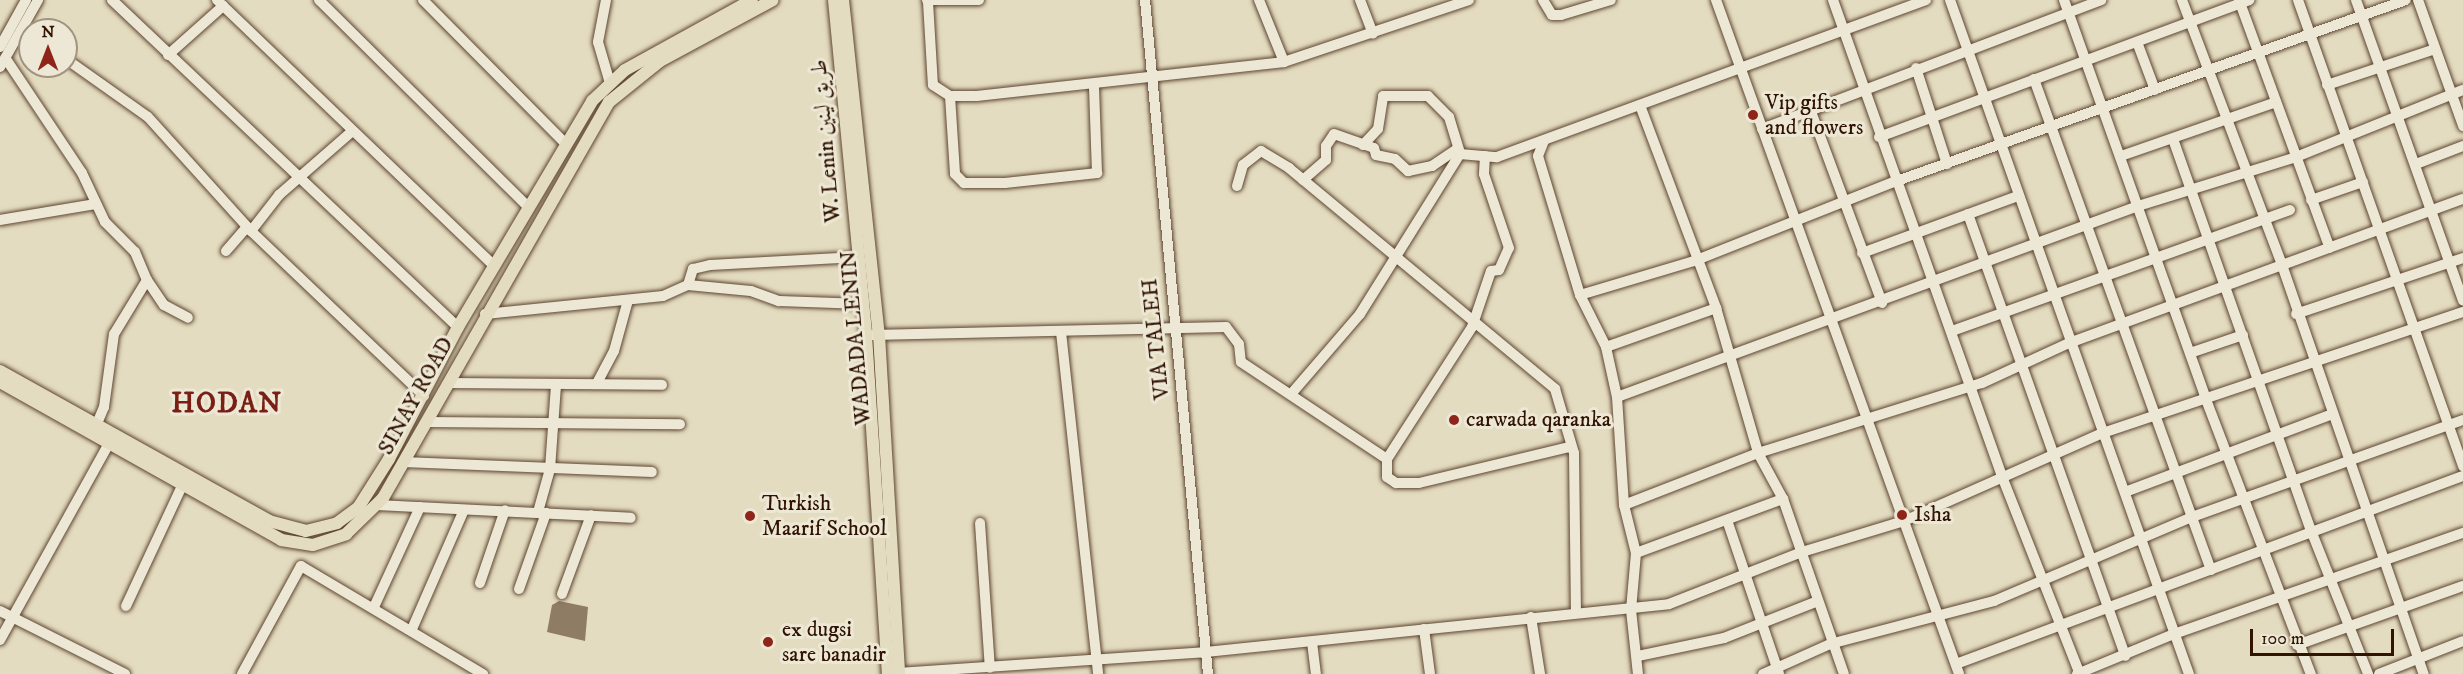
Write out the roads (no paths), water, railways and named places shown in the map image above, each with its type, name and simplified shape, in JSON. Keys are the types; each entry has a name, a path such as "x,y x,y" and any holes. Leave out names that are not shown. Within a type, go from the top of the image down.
{"main road":[{"name":"SINAY ROAD","path":"0,372 270,521 306,531 337,524 358,508 424,396 458,327 564,142 610,83 752,0"},
{"name":"SINAY ROAD","path":"0,382 261,531 296,543 329,542 346,534 377,505 449,383 581,143 620,89 660,61 773,0"},
{"name":"W. Lenin طريق لينين","path":"834,0 848,85 858,257 895,674"},
{"name":"WADADA LENIN","path":"843,0 848,85 879,335 895,674"}],"street":[{"path":"0,46 26,0"},
{"path":"28,18 38,0"},
{"path":"112,0 458,327"},
{"path":"319,0 528,207"},
{"path":"423,0 564,142"},
{"path":"606,0 598,42 610,83"},
{"path":"979,0 928,1 933,85 950,96 1149,80 1284,62 1373,34 1463,1"},
{"name":"VIA TALEH","path":"1144,0 1149,80 1208,674"},
{"path":"1259,0 1284,62"},
{"path":"1360,0 1373,34"},
{"path":"1543,0 1552,15 1561,15 1611,0"},
{"path":"1716,0 1828,322 1867,418 1957,669 2158,589 2312,533 2366,509 2463,476"},
{"path":"1833,0 1865,88 1894,182 1916,234 1932,283 1971,382 2003,478 2042,582 2063,626 2079,674 2174,634 2333,581 2463,533"},
{"path":"1303,180 1326,160 1330,135 1363,145 1416,172 1459,152 1504,156 1641,108 1741,68 1926,0"},
{"path":"1950,0 2003,146 2069,343 2125,492 2189,674"},
{"path":"2064,0 2205,398 2246,498 2280,598 2311,674"},
{"path":"1762,129 1916,68 2102,0"},
{"path":"2182,0 2223,120 2282,265 2313,363 2424,674"},
{"path":"2298,0 2327,85 2382,227 2446,425 2463,467"},
{"path":"2356,0 2434,209 2449,263 2463,301"},
{"path":"1580,295 1694,261 1894,182 2003,146 2102,108 2406,0"},
{"path":"2418,0 2435,49 2458,92 2463,126"},
{"path":"1879,137 2243,1 2276,102 2330,248"},
{"path":"168,54 220,3 350,133 494,266"},
{"path":"18,36 3,63 82,173 96,204 135,252 147,280 164,305 188,318"},
{"path":"2137,42 2155,90"},
{"path":"2327,85 2435,49"},
{"path":"78,67 148,117 249,229 424,396"},
{"path":"1916,68 1947,164"},
{"path":"2034,80 2211,570"},
{"path":"950,96 955,174 964,183 1005,183 1098,173 1094,85"},
{"path":"1617,398 1731,355 1882,303 2138,206 2189,188 2296,157 2458,92"},
{"path":"1292,393 1360,314 1394,256 1418,228 1459,152 1439,101 1420,95 1383,96 1378,129 1363,145"},
{"path":"2121,156 2173,140 2276,102"},
{"path":"1641,108 1694,261 1716,308 1758,453 1783,499 1803,552 1830,644 1844,674"},
{"path":"1810,109 1882,303"},
{"path":"226,251 298,177 350,133"},
{"path":"2173,140 2312,533 2333,581 2347,630 2368,674"},
{"path":"1544,141 1538,156 1580,295 1606,347 1617,398 1624,505 1636,554 1631,610 1638,656 1638,674"},
{"path":"2416,164 2463,146"},
{"path":"1237,186 1242,165 1261,151 1303,180 1394,256 1463,309 1471,323 1555,390 1569,447 1579,535 1576,613"},
{"path":"1485,156 1484,174 1509,248 1499,270 1491,271 1471,323 1416,420 1387,459 1387,477 1396,483 1419,483 1569,447"},
{"path":"2311,200 2363,182"},
{"path":"1862,253 2018,196"},
{"path":"1624,505 1758,453 1971,382 2006,374 2021,362 2069,343 2463,199"},
{"path":"0,220 96,204"},
{"path":"1952,331 2104,274 2290,210"},
{"path":"1968,214 2125,656"},
{"path":"688,285 693,269 710,265 858,257"},
{"path":"2296,314 2463,258"},
{"path":"96,426 104,407 114,334 147,280"},
{"path":"485,314 663,296 688,285 751,291 779,301 863,304"},
{"path":"597,383 614,351 628,300"},
{"path":"1606,347 1716,308"},
{"path":"895,674 1206,652 1532,617 1631,610 1670,604 1803,552 1904,521 2103,432 2260,382 2463,312"},
{"path":"866,335 1226,327 1239,344 1241,362 1292,393 1317,416 1387,459"},
{"path":"1061,332 1098,674"},
{"path":"2190,353 2242,335"},
{"path":"449,383 662,385"},
{"path":"519,589 542,512 550,469 556,385"},
{"path":"2125,492 2331,414"},
{"path":"1763,674 1778,671 1830,644 1937,614 1994,602 2141,541 2192,517 2293,478 2463,420"},
{"path":"427,422 552,427 680,424"},
{"path":"0,640 109,444"},
{"path":"403,462 652,472"},
{"path":"126,606 182,486"},
{"path":"1636,554 1728,523 1783,499"},
{"path":"377,505 631,518"},
{"path":"374,607 420,507"},
{"path":"412,629 464,510"},
{"path":"480,583 505,510"},
{"path":"562,594 591,515"},
{"path":"1728,523 1778,671"},
{"path":"980,524 990,668"},
{"path":"242,674 301,566 412,629 483,674"},
{"path":"2298,645 2347,630 2463,586"},
{"path":"1638,656 1704,644 1762,620 1818,602"},
{"path":"0,611 125,674"},
{"path":"1532,617 1540,674"},
{"path":"1424,629 1430,674"},
{"path":"2379,674 2463,641"},
{"path":"1312,642 1316,674"}],"place":[{"name":"Vip gifts and flowers","path":"1753,115"},
{"name":"carwada qaranka","path":"1454,420"},
{"name":"Isha","path":"1902,515"},
{"name":"Turkish Maarif School","path":"750,516"},
{"name":"ex dugsi sare banadir","path":"768,642"}],"district":[{"name":"HODAN","path":"227,404"}]}
